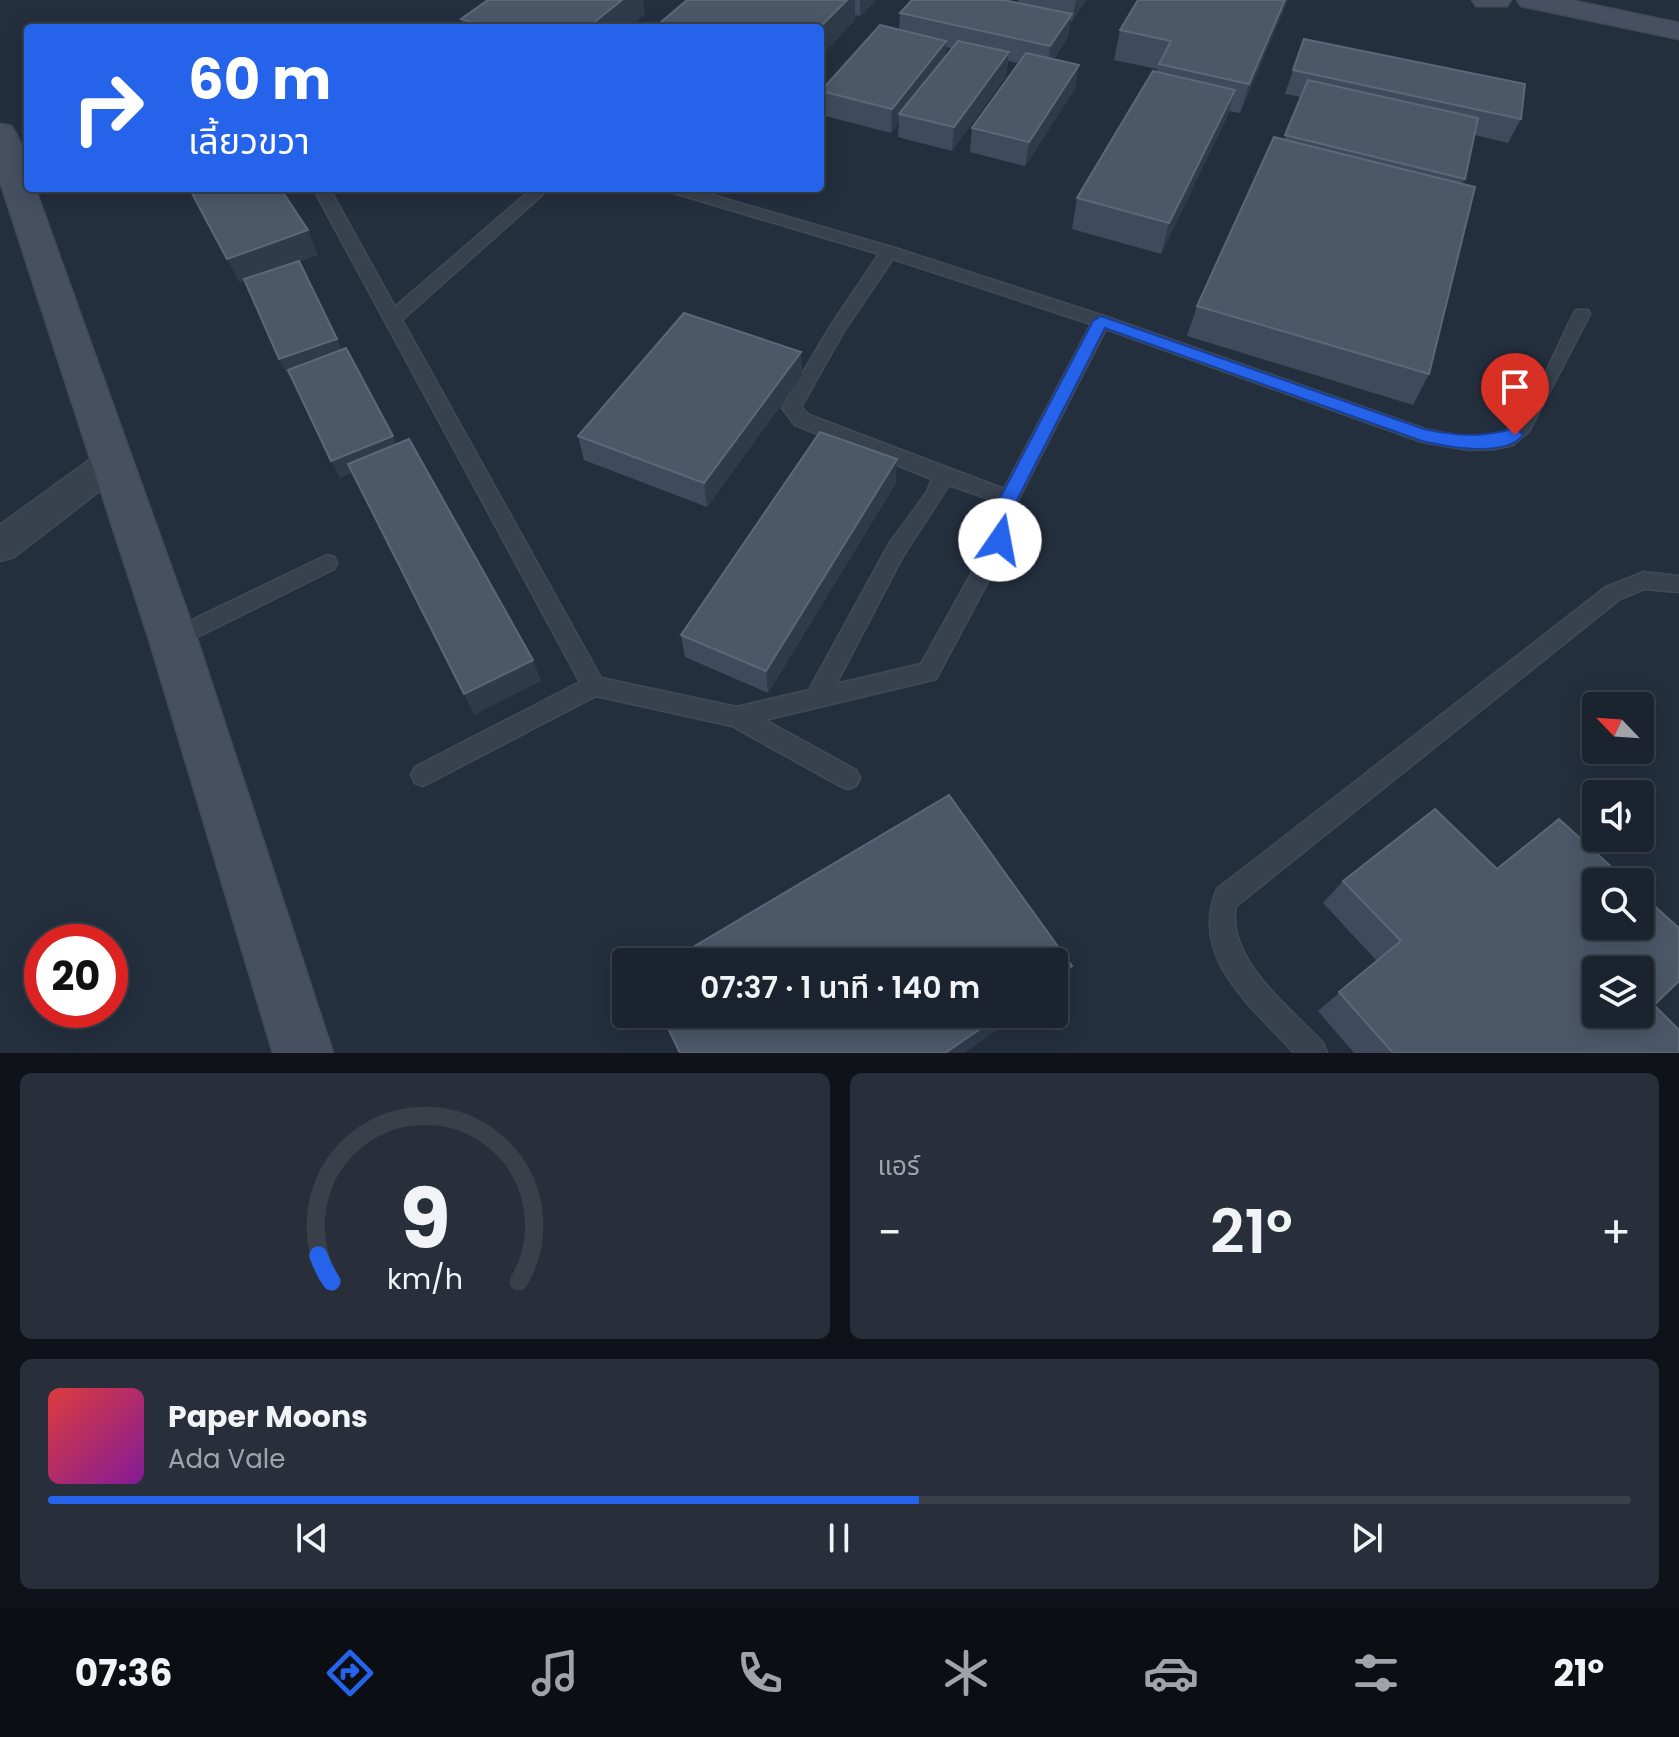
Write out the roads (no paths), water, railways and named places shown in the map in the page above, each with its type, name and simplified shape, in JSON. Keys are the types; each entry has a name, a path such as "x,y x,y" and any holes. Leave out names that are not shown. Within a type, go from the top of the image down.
{"street":[{"path":"1486,0 1497,0"},
{"path":"1531,0 1679,31"},
{"path":"0,133 173,639 303,1053"},
{"path":"0,546 112,462"}],"lane":[{"path":"323,192 594,686"},
{"path":"393,318 537,192"},
{"path":"686,192 889,252 1101,321 1422,435 1452,442 1504,439 1515,435 1534,406 1582,314"},
{"path":"889,252 837,329 791,408 802,420 943,476 1009,498"},
{"path":"737,717 928,672 1000,540 1009,498 1101,321"},
{"path":"816,699 896,550 935,495 943,476"},
{"path":"173,639 327,563"},
{"path":"1313,1053 1227,954 1220,920 1226,898 1613,593 1630,582 1655,580 1679,584"},
{"path":"423,775 594,686 737,717 848,778"}]}
